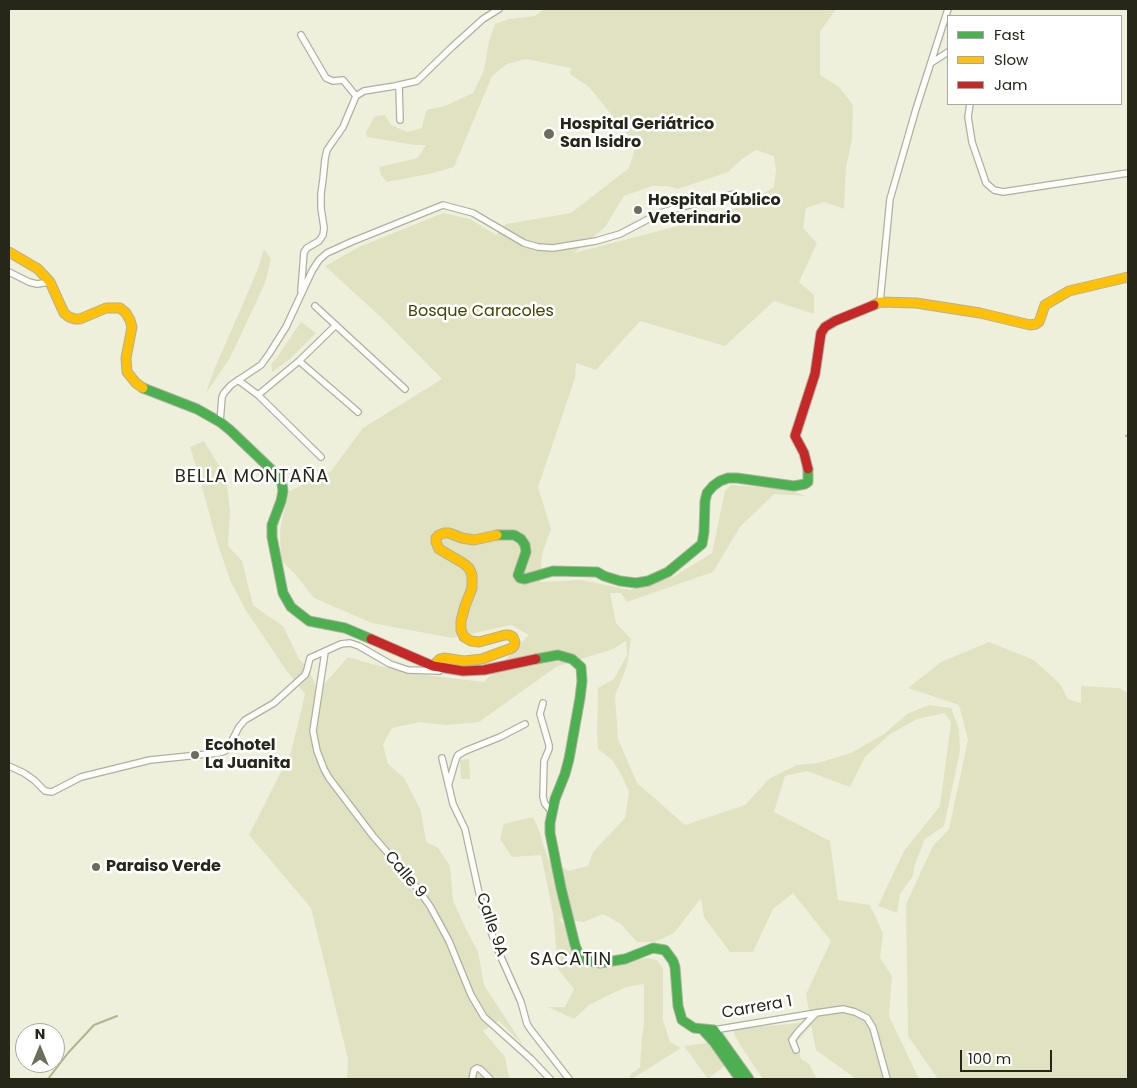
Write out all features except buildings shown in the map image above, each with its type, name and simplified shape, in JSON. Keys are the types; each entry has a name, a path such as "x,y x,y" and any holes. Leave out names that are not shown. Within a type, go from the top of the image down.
{"main road":[{"path":"9,252 38,269 50,282 64,313 69,317 80,319 106,308 120,308 126,313 132,327 126,358 126,372 130,377 145,389 197,409 220,422 276,474 282,484 283,491 282,501 272,525 272,537 284,593 291,607 309,621 345,628 433,666 463,671 484,670 558,655 572,659 580,667 582,681 580,698 569,759 555,800 550,823 550,833 561,888 575,945 579,954 585,960 600,963 625,959 647,950 658,948 665,950 675,967 682,1020 694,1028 703,1030 714,1042 740,1079"},
{"path":"433,666 440,659 444,658 464,661 482,659 512,648 515,642 513,637 509,635 479,642 471,641 464,637 461,630 462,621 472,588 472,575 463,563 436,546 436,538 439,535 449,533 474,540 496,535 514,535 521,539 525,545 526,552 519,570 518,575 520,578 525,579 553,571 596,572 620,581 636,583 648,581 668,572 702,544 707,493 720,481 736,478 794,486 808,482 809,472 804,453 795,436 815,374 819,341 825,327 880,302 916,303 1036,324 1039,322 1045,306 1069,291 1128,277"},
{"name":"Carrera 1","path":"703,1030 714,1030"},
{"path":"714,1030 749,1079"}],"street":[{"path":"301,294 304,252 319,241 323,235 321,194 327,150 343,126 356,96 364,91 417,81 483,19 499,9"},
{"path":"880,302 890,199 948,9"},
{"path":"301,35 326,78 333,81 343,80 356,96"},
{"path":"931,63 947,53"},
{"path":"400,85 400,120"},
{"path":"970,105 968,117 972,142 986,183 994,190 1003,192 1128,173"},
{"path":"220,422 222,397 227,389 261,365 269,354 286,327 319,260 327,253 351,242 443,205 473,213 524,243 538,247 553,248 596,241 620,234 660,214 735,194"},
{"path":"9,272 29,282 38,284 50,282"},
{"path":"314,306 405,389"},
{"path":"258,395 299,361 336,325"},
{"path":"299,361 358,412"},
{"path":"238,380 258,395 321,457"},
{"path":"9,766 24,773 45,791 52,792 81,777 150,760 225,751 245,720 274,702 305,675 310,658 341,644 350,643 359,646 390,664 408,670 463,671"},
{"name":"Calle 9","path":"325,652 313,732 324,770 373,836 412,881 430,906 449,941 471,995 484,1017 531,1059 550,1079"},
{"path":"543,703 540,714 549,745 544,762 543,797 545,804 552,812"},
{"path":"448,785 458,755 525,724"},
{"name":"Calle 9A","path":"442,758 453,804 465,829 481,902 496,946 521,1002 527,1024 569,1079"},
{"name":"Carrera 1","path":"714,1030 816,1012 843,1009 855,1012 867,1018 873,1028 887,1079"},
{"path":"796,1050 792,1040 816,1012"},
{"path":"472,1079 474,1070 477,1068 490,1079"}],"green space":[{"name":"Bosque Caracoles","path":"544,9 836,9 820,32 820,75 839,87 853,105 852,139 846,168 844,209 824,202 806,208 803,228 817,243 799,282 814,295 814,314 774,301 725,346 640,321 596,370 576,363 575,378 538,487 551,529 542,554 540,582 581,580 630,590 673,577 712,553 725,491 731,485 787,489 806,496 774,494 740,527 713,572 627,602 621,593 610,593 616,623 631,639 627,666 615,696 618,739 637,783 685,825 745,805 770,778 797,765 818,763 851,753 884,734 907,714 929,705 951,708 959,729 960,751 944,826 925,839 915,864 913,876 900,894 897,913 878,906 904,851 940,806 951,722 945,713 917,719 889,735 865,757 850,787 807,771 785,776 774,812 830,841 838,900 870,905 883,933 880,958 892,976 889,1016 919,1079 856,1079 816,1050 811,1026 798,1040 798,1049 801,1059 809,1064 817,1079 763,1079 742,1048 733,1029 811,1022 806,994 831,941 793,893 773,909 753,952 730,952 704,917 701,898 674,933 655,942 637,942 621,924 603,914 584,922 559,919 564,924 572,951 578,962 589,967 612,966 631,960 647,958 657,960 663,969 663,1020 670,1042 681,1048 632,1079 630,1079 630,1075 640,1067 644,1025 644,984 626,987 589,1005 574,1019 548,1007 565,1007 574,989 558,969 553,913 541,855 512,857 500,839 504,824 533,817 549,861 569,871 588,866 593,852 625,818 629,792 612,760 598,749 597,735 598,688 614,679 627,655 626,641 613,649 556,667 479,722 446,725 420,722 392,728 383,744 388,764 404,778 421,811 426,842 438,848 450,866 453,900 478,952 484,985 523,1045 499,1021 483,1031 505,1057 510,1079 347,1079 348,1059 311,908 249,835 291,752 305,694 286,670 245,609 230,580 217,542 190,447 204,441 226,477 230,512 228,546 242,561 253,605 283,626 299,659 308,668 318,691 348,657 408,673 484,682 529,635 511,625 452,638 372,623 314,598 281,560 280,530 288,492 331,471 363,428 442,379 384,320 325,266 359,247 443,213 470,219 496,235 506,224 571,213 629,168 636,145 589,87 570,74 571,68 526,59 507,64 492,76 454,167 387,182 381,175 379,167 418,158 426,145 414,145 367,137 366,132 375,116 385,115 391,125 407,132 422,128 426,110 445,106 473,93 484,70 489,41 495,24 509,19 535,16","holes":["756,150 774,156 776,170 774,187 745,205 670,228 574,253 605,227 624,196 652,186 667,186 678,189 728,172 742,159"]},
{"path":"264,249 271,259 265,283 230,358 206,393 214,370 258,269"},
{"path":"301,322 316,333 290,359 272,372 271,364"},
{"path":"989,642 1034,660 1060,684 1068,699 1081,703 1081,686 1119,688 1128,693 1128,1079 938,1079 908,1036 906,904 933,846 949,829 968,740 959,705 908,688 941,662"},
{"path":"469,759 470,779 461,779 460,760"},
{"path":"714,1042 729,1062 708,1079 684,1046"}],"waterway":[{"path":"48,1079 68,1053 94,1025 117,1016"}],"traffic: fast":[{"path":"143,388 197,409 220,422 276,474 282,484 283,491 272,525 272,537 283,593 291,607 309,621 345,628 371,639"},
{"path":"497,535 514,535 521,539 525,545 526,552 518,575 520,578 525,579 553,571 597,572 620,581 636,583 648,581 668,572 702,544 707,493 720,481 728,478 737,478 794,486 808,482 808,469"},
{"path":"536,659 558,655 572,659 581,667 580,698 569,759 555,799 550,823 550,833 561,888 579,955 585,960 600,963 625,959 653,948 665,950 675,967 678,1006 682,1020 694,1028 714,1030 749,1079"},
{"path":"703,1030 714,1042 740,1079"}],"traffic: slow":[{"path":"9,252 38,269 50,282 64,313 69,317 80,319 106,308 120,308 126,313 132,327 126,358 127,372 143,388"},
{"path":"874,305 880,302 916,303 980,313 1030,325 1039,322 1045,305 1069,291 1128,277"},
{"path":"433,666 440,659 444,658 464,661 482,659 514,646 513,637 509,635 479,642 471,641 464,637 461,630 461,621 472,588 472,575 469,568 439,549 436,542 436,538 444,533 474,540 497,535"}],"traffic: jam":[{"path":"808,469 804,453 795,436 815,374 821,333 825,327 835,321 874,305"},
{"path":"371,639 433,666 463,671 484,670 536,659"}],"place":[{"name":"Hospital Geriátrico San Isidro","path":"549,134"},
{"name":"Hospital Público Veterinario","path":"638,210"},
{"name":"Ecohotel La Juanita","path":"195,755"},
{"name":"Paraiso Verde","path":"96,867"}],"district":[{"name":"BELLA MONTAÑA","path":"252,477"},
{"name":"SACATIN","path":"571,960"}]}
